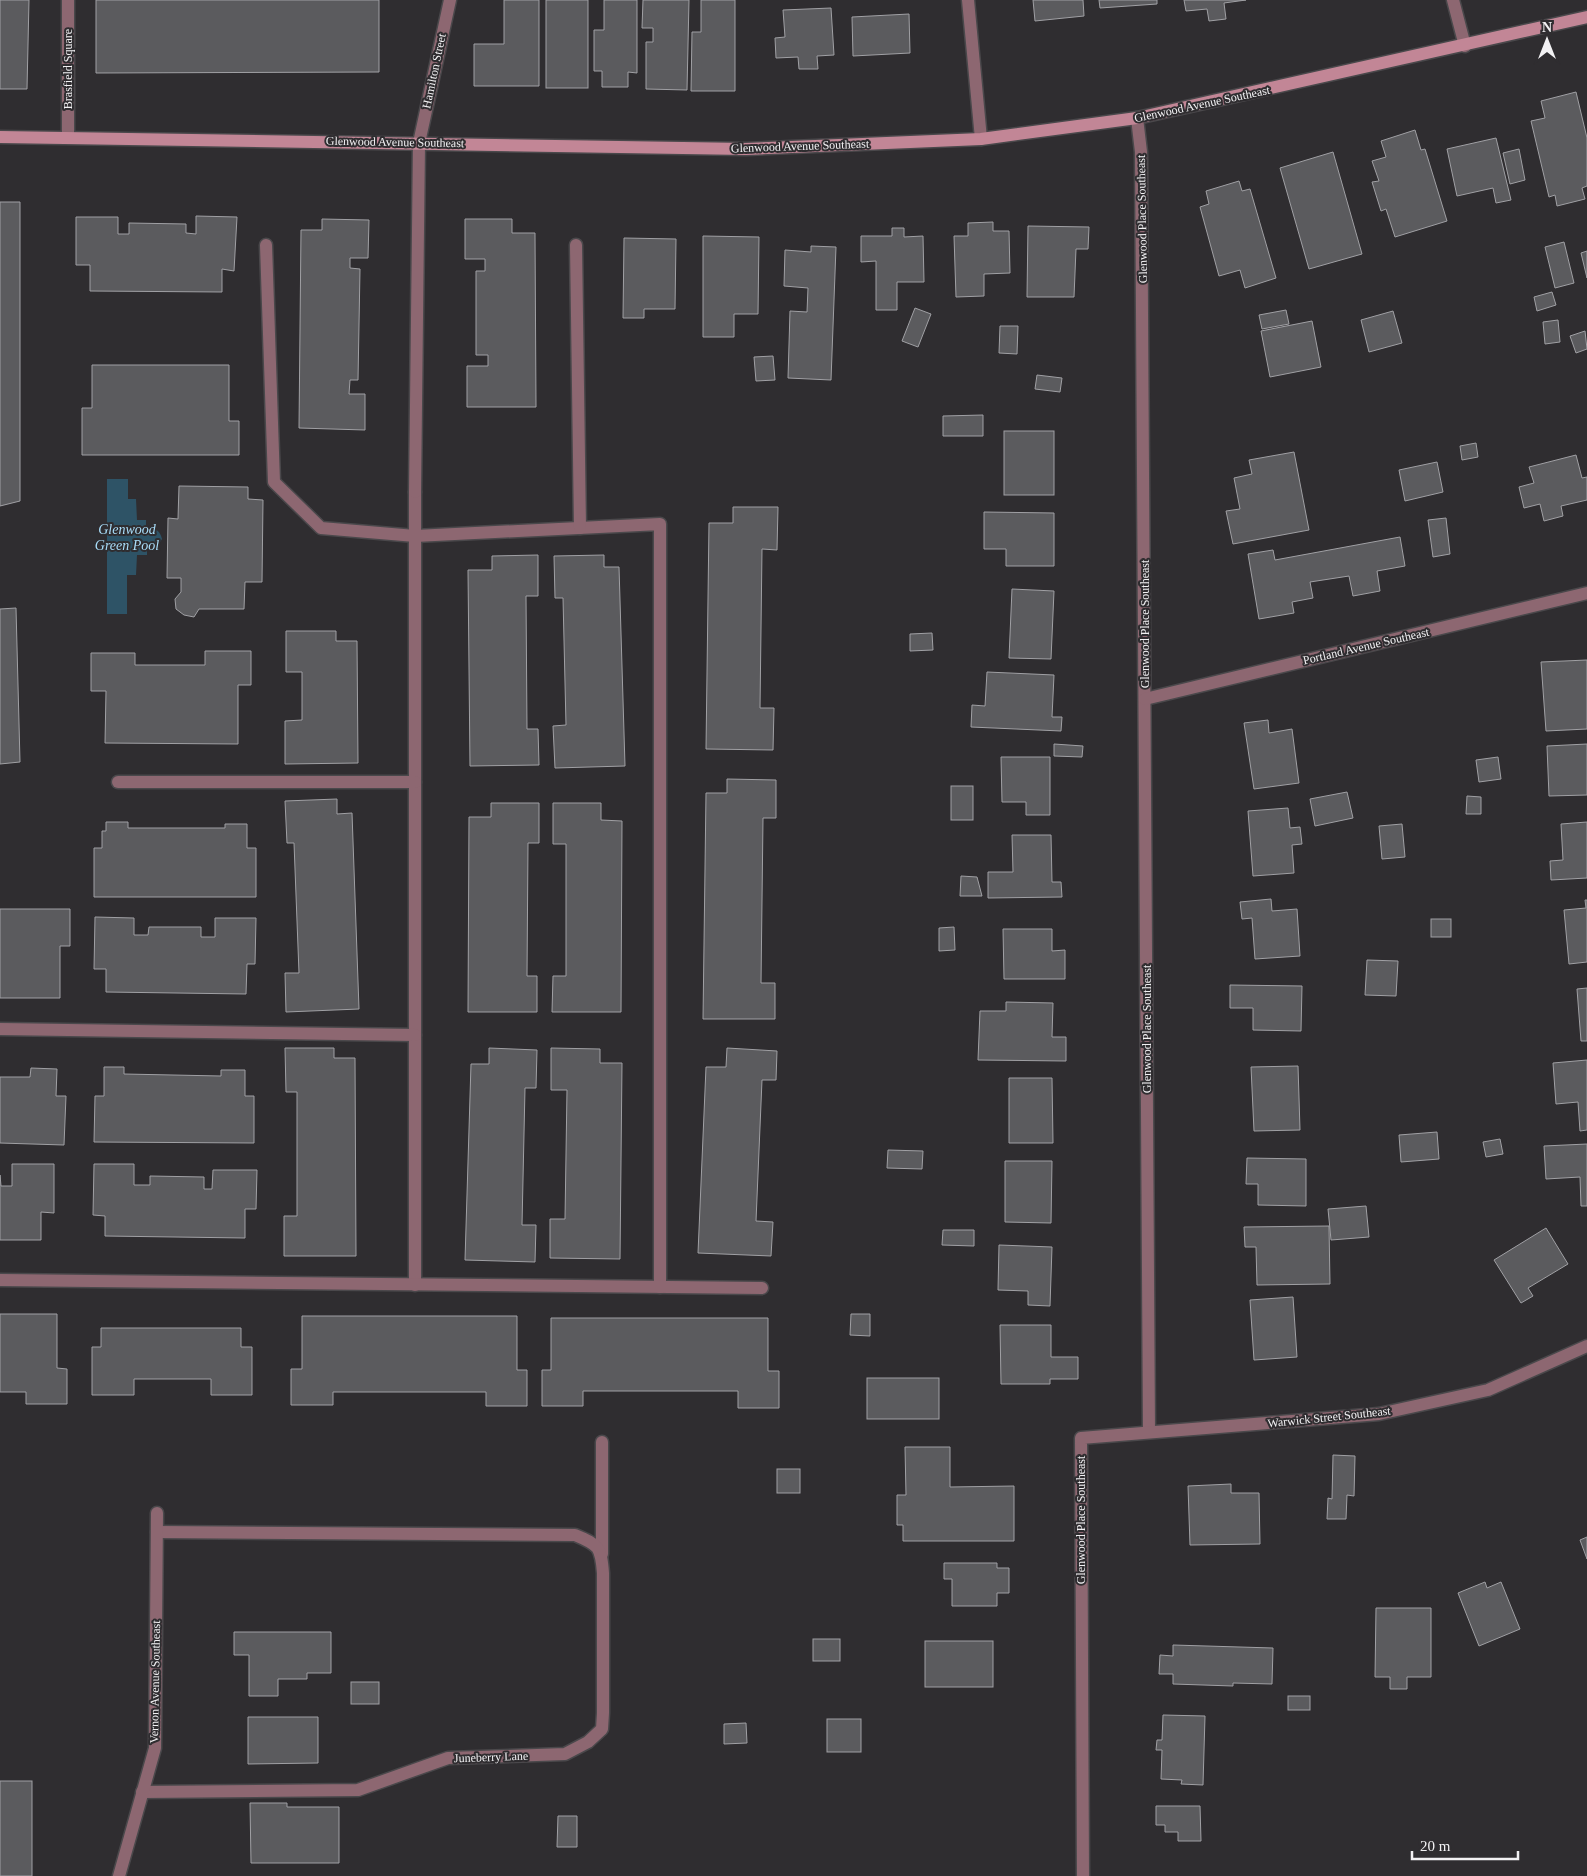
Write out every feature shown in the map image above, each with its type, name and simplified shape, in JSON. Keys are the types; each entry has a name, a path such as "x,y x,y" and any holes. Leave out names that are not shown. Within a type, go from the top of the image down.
{"street":[{"name":"Brasfield Square","path":"68,0 68,137"},
{"name":"Hamilton Street","path":"415,1284 415,492 419,143 450,0"},
{"path":"968,0 981,139"},
{"path":"1453,0 1465,46"},
{"name":"Glenwood Avenue Southeast","path":"0,137 746,149 981,139 1137,118 1465,46 1587,17"},
{"name":"Glenwood Place Southeast","path":"1083,1876 1080,1438 1149,1432 1141,152 1137,118"},
{"path":"266,245 274,482 321,528 415,536 660,524 660,1287"},
{"path":"576,245 580,528"},
{"name":"Portland Avenue Southeast","path":"1145,699 1587,593"},
{"path":"118,782 415,782"},
{"path":"0,1028 415,1035"},
{"path":"0,1280 762,1288"},
{"name":"Warwick Street Southeast","path":"1149,1432 1379,1414 1488,1390 1587,1346"},
{"name":"Juneberry Lane","path":"142,1792 358,1790 448,1758 564,1754 588,1742 602,1729 603,1713 602,1442"},
{"name":"Vernon Avenue Southeast","path":"119,1876 155,1748 157,1514"},
{"path":"157,1532 575,1535 592,1542 602,1554"}],"water":[{"name":"Glenwood Green Pool","path":"107,479 128,479 128,499 136,499 137,520 146,520 146,527 157,530 162,539 157,547 147,549 147,555 137,555 136,575 127,575 127,614 107,614"}],"building":[{"path":"0,0 29,0 27,89 0,89"},
{"path":"96,0 379,0 379,72 96,73"},
{"path":"504,0 539,0 539,86 474,86 474,44 504,44"},
{"path":"546,0 588,0 588,88 546,88"},
{"path":"604,0 637,0 637,73 628,72 628,87 602,87 602,71 594,71 594,30 604,30"},
{"path":"643,0 689,0 687,90 646,89 646,42 653,42 653,28 642,28"},
{"path":"701,0 735,0 735,91 691,91 692,32 701,32"},
{"path":"1033,0 1083,0 1084,16 1035,21"},
{"path":"1099,0 1157,0 1157,4 1100,8"},
{"path":"1184,0 1246,0 1224,3 1226,19 1209,21 1207,9 1186,11"},
{"path":"831,8 834,55 817,56 818,69 799,69 798,57 776,58 775,38 785,37 783,10"},
{"path":"909,14 910,53 853,56 852,17"},
{"path":"1576,92 1587,138 1587,186 1582,188 1585,199 1557,206 1555,195 1549,197 1531,121 1545,118 1541,101"},
{"path":"1415,130 1421,150 1425,149 1447,221 1395,237 1386,209 1381,211 1372,182 1379,181 1372,161 1386,157 1381,141"},
{"path":"1496,138 1511,200 1496,203 1493,188 1457,196 1447,149"},
{"path":"1519,149 1525,180 1510,184 1503,153"},
{"path":"1333,152 1362,254 1309,269 1280,168"},
{"path":"1239,181 1242,191 1250,189 1276,278 1245,288 1240,270 1219,276 1200,207 1209,204 1206,191"},
{"path":"0,202 20,202 20,501 0,506"},
{"path":"196,216 237,217 234,271 222,269 222,292 90,291 90,265 76,265 76,217 118,217 118,234 129,234 129,223 186,224 186,233 196,234"},
{"path":"322,219 369,220 368,258 350,258 350,268 360,269 358,380 350,380 349,394 365,394 365,430 299,428 301,230 322,230"},
{"path":"465,219 512,219 512,233 535,233 536,407 467,407 467,366 488,366 488,355 476,355 476,271 485,271 485,259 465,259"},
{"path":"993,222 993,231 1009,231 1010,273 984,274 984,296 956,297 954,236 968,236 968,223"},
{"path":"1028,226 1089,227 1088,249 1076,249 1074,297 1027,297"},
{"path":"892,228 904,228 904,237 923,236 924,282 897,282 897,310 876,310 876,261 861,262 861,236 892,236"},
{"path":"703,236 759,237 758,314 734,314 734,337 703,337"},
{"path":"624,238 676,239 675,309 644,309 644,318 623,318"},
{"path":"1564,242 1574,283 1555,288 1545,247"},
{"path":"811,246 836,247 831,380 788,378 790,311 807,312 808,288 784,286 785,250 811,252"},
{"path":"1587,251 1587,278 1581,253"},
{"path":"1552,292 1556,305 1537,311 1534,297"},
{"path":"915,308 931,314 918,347 902,341"},
{"path":"1286,310 1289,324 1262,329 1259,315"},
{"path":"1393,311 1402,343 1369,352 1361,320"},
{"path":"1558,320 1560,342 1545,344 1543,322"},
{"path":"1312,321 1321,367 1270,377 1261,331"},
{"path":"1000,326 1018,326 1017,354 999,353"},
{"path":"1585,331 1587,349 1576,353 1570,336"},
{"path":"773,356 775,380 756,381 754,357"},
{"path":"92,365 229,365 229,421 239,421 239,455 82,455 82,408 92,408"},
{"path":"1037,375 1062,378 1060,392 1035,389"},
{"path":"983,415 983,436 943,436 943,416"},
{"path":"1004,431 1054,431 1054,495 1004,495"},
{"path":"1476,443 1478,457 1462,460 1460,446"},
{"path":"1294,452 1309,530 1233,544 1226,511 1240,509 1234,478 1252,474 1249,460"},
{"path":"1576,455 1582,478 1587,477 1587,500 1561,506 1563,516 1544,521 1540,504 1524,508 1519,487 1534,483 1529,467"},
{"path":"1437,462 1443,492 1405,501 1399,470"},
{"path":"179,486 248,487 248,499 263,500 262,582 245,582 244,609 199,609 194,617 184,615 176,609 175,599 181,592 181,578 167,578 168,518 178,519"},
{"path":"733,507 778,507 777,550 762,549 760,708 774,708 773,750 706,749 709,523 733,523"},
{"path":"984,512 1054,513 1054,566 1006,566 1006,549 984,549"},
{"path":"1446,518 1450,554 1433,557 1428,520"},
{"path":"1400,537 1405,566 1377,571 1380,591 1353,596 1349,576 1310,582 1313,598 1292,602 1294,613 1259,619 1248,554 1273,550 1275,560"},
{"path":"538,555 538,596 526,596 527,729 538,729 539,765 470,766 468,570 492,570 492,556"},
{"path":"604,555 604,567 619,567 625,766 555,768 553,726 566,725 563,598 555,598 554,556"},
{"path":"1012,589 1054,591 1051,659 1009,658"},
{"path":"16,608 20,762 0,764 0,609"},
{"path":"286,631 336,631 336,641 357,641 358,763 285,764 285,721 302,720 302,672 286,672"},
{"path":"932,633 933,650 910,651 910,634"},
{"path":"205,651 251,651 251,685 238,685 238,744 105,743 106,691 91,691 91,653 135,653 135,665 205,665"},
{"path":"1587,660 1587,729 1546,731 1541,662"},
{"path":"987,672 1054,675 1052,717 1062,717 1061,731 971,727 972,705 985,706"},
{"path":"1268,720 1269,733 1292,729 1299,783 1254,789 1244,723"},
{"path":"1054,744 1083,746 1082,757 1054,756"},
{"path":"1587,744 1587,795 1549,796 1547,746"},
{"path":"1001,757 1050,757 1050,815 1026,815 1026,802 1002,802"},
{"path":"1498,757 1501,779 1479,782 1476,760"},
{"path":"727,779 776,780 776,818 763,818 761,983 775,983 775,1019 703,1019 706,793 727,793"},
{"path":"951,786 973,786 973,820 951,820"},
{"path":"1347,792 1353,818 1315,826 1310,799"},
{"path":"1467,796 1481,797 1481,814 1466,814"},
{"path":"337,799 337,814 352,813 359,1009 286,1012 285,973 299,973 294,843 287,843 285,801"},
{"path":"491,803 539,803 539,843 528,843 527,976 537,976 537,1012 468,1012 469,817 491,817"},
{"path":"553,803 601,803 601,820 622,821 621,1012 552,1012 553,976 566,976 566,844 553,844"},
{"path":"1288,808 1290,828 1300,827 1302,844 1292,845 1294,873 1253,876 1248,811"},
{"path":"106,822 128,822 128,828 225,828 225,824 247,824 247,848 256,848 256,897 94,897 94,848 102,848 102,831 106,831"},
{"path":"1587,822 1587,878 1551,880 1550,861 1563,860 1561,824"},
{"path":"1402,824 1405,857 1382,859 1379,826"},
{"path":"1012,835 1051,835 1052,882 1061,882 1062,897 988,898 988,872 1013,872"},
{"path":"961,876 977,877 982,896 960,896"},
{"path":"1271,899 1272,911 1297,909 1300,956 1255,959 1252,918 1242,919 1240,902"},
{"path":"1585,900 1587,900 1587,962 1569,964 1564,910 1586,908"},
{"path":"0,909 70,909 70,946 60,946 60,998 0,998"},
{"path":"95,917 134,918 134,935 148,935 149,927 201,927 201,937 215,937 215,918 256,918 255,964 247,964 246,994 106,992 106,969 94,969"},
{"path":"1431,919 1451,919 1451,937 1431,937"},
{"path":"954,927 955,950 939,951 939,928"},
{"path":"1003,929 1052,929 1052,951 1065,950 1065,979 1004,979"},
{"path":"1367,960 1398,961 1396,996 1365,995"},
{"path":"1230,985 1302,986 1301,1031 1253,1030 1253,1008 1230,1008"},
{"path":"1587,988 1587,1041 1581,1041 1577,989"},
{"path":"1006,1002 1053,1003 1052,1037 1066,1037 1066,1061 978,1060 980,1011 1006,1011"},
{"path":"285,1048 334,1048 334,1058 355,1058 356,1256 284,1256 284,1216 297,1216 297,1092 286,1092"},
{"path":"489,1048 537,1050 536,1088 525,1088 522,1225 536,1225 535,1262 465,1260 471,1064 489,1064"},
{"path":"551,1048 600,1049 600,1063 622,1063 620,1259 550,1258 550,1219 565,1219 567,1090 551,1090"},
{"path":"727,1048 777,1051 776,1080 762,1080 756,1221 773,1222 771,1256 698,1253 706,1067 726,1067"},
{"path":"1587,1060 1587,1130 1580,1131 1578,1102 1556,1104 1553,1063"},
{"path":"1298,1066 1300,1130 1254,1131 1251,1067"},
{"path":"104,1067 124,1067 124,1074 221,1076 221,1070 245,1070 245,1096 254,1096 254,1143 94,1142 95,1096 104,1096"},
{"path":"31,1068 57,1069 56,1096 66,1096 64,1145 0,1143 0,1077 30,1077"},
{"path":"1009,1078 1052,1078 1053,1143 1009,1143"},
{"path":"1437,1132 1439,1159 1401,1162 1399,1135"},
{"path":"1500,1139 1503,1154 1486,1157 1483,1142"},
{"path":"1587,1144 1587,1206 1581,1206 1580,1177 1546,1179 1544,1146"},
{"path":"888,1150 923,1151 922,1169 887,1168"},
{"path":"1247,1158 1306,1159 1306,1206 1258,1205 1258,1184 1246,1184"},
{"path":"1005,1161 1052,1161 1051,1223 1005,1222"},
{"path":"12,1164 54,1164 54,1213 41,1212 41,1240 0,1240 0,1175 1,1186 12,1186"},
{"path":"94,1164 134,1164 134,1185 150,1185 150,1176 204,1177 204,1189 212,1189 213,1170 257,1170 256,1209 245,1209 245,1238 105,1236 105,1216 93,1215"},
{"path":"1366,1206 1369,1237 1331,1240 1328,1209"},
{"path":"1329,1226 1330,1284 1257,1285 1256,1247 1245,1247 1244,1227"},
{"path":"1546,1228 1568,1264 1528,1288 1533,1296 1521,1303 1494,1260"},
{"path":"943,1230 974,1230 974,1246 942,1245"},
{"path":"999,1245 1052,1247 1050,1306 1028,1305 1028,1291 998,1290"},
{"path":"1293,1297 1297,1357 1254,1360 1250,1300"},
{"path":"0,1314 57,1314 57,1368 67,1369 67,1404 26,1404 26,1392 0,1392"},
{"path":"851,1314 870,1314 870,1336 850,1335"},
{"path":"302,1316 517,1316 517,1370 527,1370 527,1406 486,1406 486,1392 333,1392 333,1405 291,1405 291,1369 302,1369"},
{"path":"551,1318 768,1318 768,1371 779,1371 779,1408 738,1408 738,1391 583,1391 583,1406 542,1406 542,1370 551,1370"},
{"path":"1000,1325 1051,1325 1051,1357 1078,1357 1078,1379 1050,1379 1050,1384 1001,1384"},
{"path":"101,1328 241,1328 241,1347 252,1347 252,1395 211,1395 211,1379 134,1379 134,1395 92,1395 92,1347 101,1347"},
{"path":"867,1378 939,1378 939,1419 867,1419"},
{"path":"905,1447 950,1447 950,1487 1014,1486 1014,1541 903,1541 903,1525 897,1525 897,1495 906,1495"},
{"path":"1333,1455 1355,1456 1354,1496 1347,1495 1346,1519 1327,1519 1328,1498 1332,1499"},
{"path":"777,1469 800,1469 800,1493 777,1493"},
{"path":"1231,1484 1231,1493 1259,1493 1260,1544 1190,1545 1188,1486"},
{"path":"1587,1537 1587,1559 1580,1540"},
{"path":"944,1563 997,1563 997,1568 1009,1568 1009,1593 997,1593 997,1606 952,1606 952,1579 944,1579"},
{"path":"1485,1582 1487,1588 1501,1582 1520,1629 1479,1646 1458,1593"},
{"path":"1376,1608 1431,1608 1431,1677 1407,1677 1407,1689 1390,1689 1390,1677 1375,1677"},
{"path":"234,1632 331,1632 331,1673 307,1673 307,1679 278,1679 278,1696 249,1696 249,1655 234,1655"},
{"path":"813,1639 840,1639 840,1661 813,1661"},
{"path":"925,1641 993,1641 993,1687 925,1687"},
{"path":"1173,1645 1273,1648 1272,1684 1233,1683 1233,1686 1173,1684 1173,1674 1159,1674 1160,1655 1173,1656"},
{"path":"351,1682 379,1682 379,1704 351,1704"},
{"path":"1288,1696 1310,1696 1310,1710 1288,1710"},
{"path":"1163,1715 1205,1716 1203,1785 1181,1784 1182,1780 1161,1779 1162,1750 1156,1750 1157,1740 1162,1740"},
{"path":"248,1717 318,1717 318,1763 248,1764"},
{"path":"827,1719 861,1719 861,1752 827,1752"},
{"path":"746,1723 747,1743 724,1744 724,1724"},
{"path":"0,1781 32,1781 32,1876 0,1876"},
{"path":"250,1803 287,1803 287,1807 339,1807 339,1863 251,1863"},
{"path":"1156,1806 1200,1806 1201,1841 1178,1841 1178,1832 1165,1832 1165,1825 1156,1825"},
{"path":"558,1816 577,1816 577,1847 557,1847"}]}
